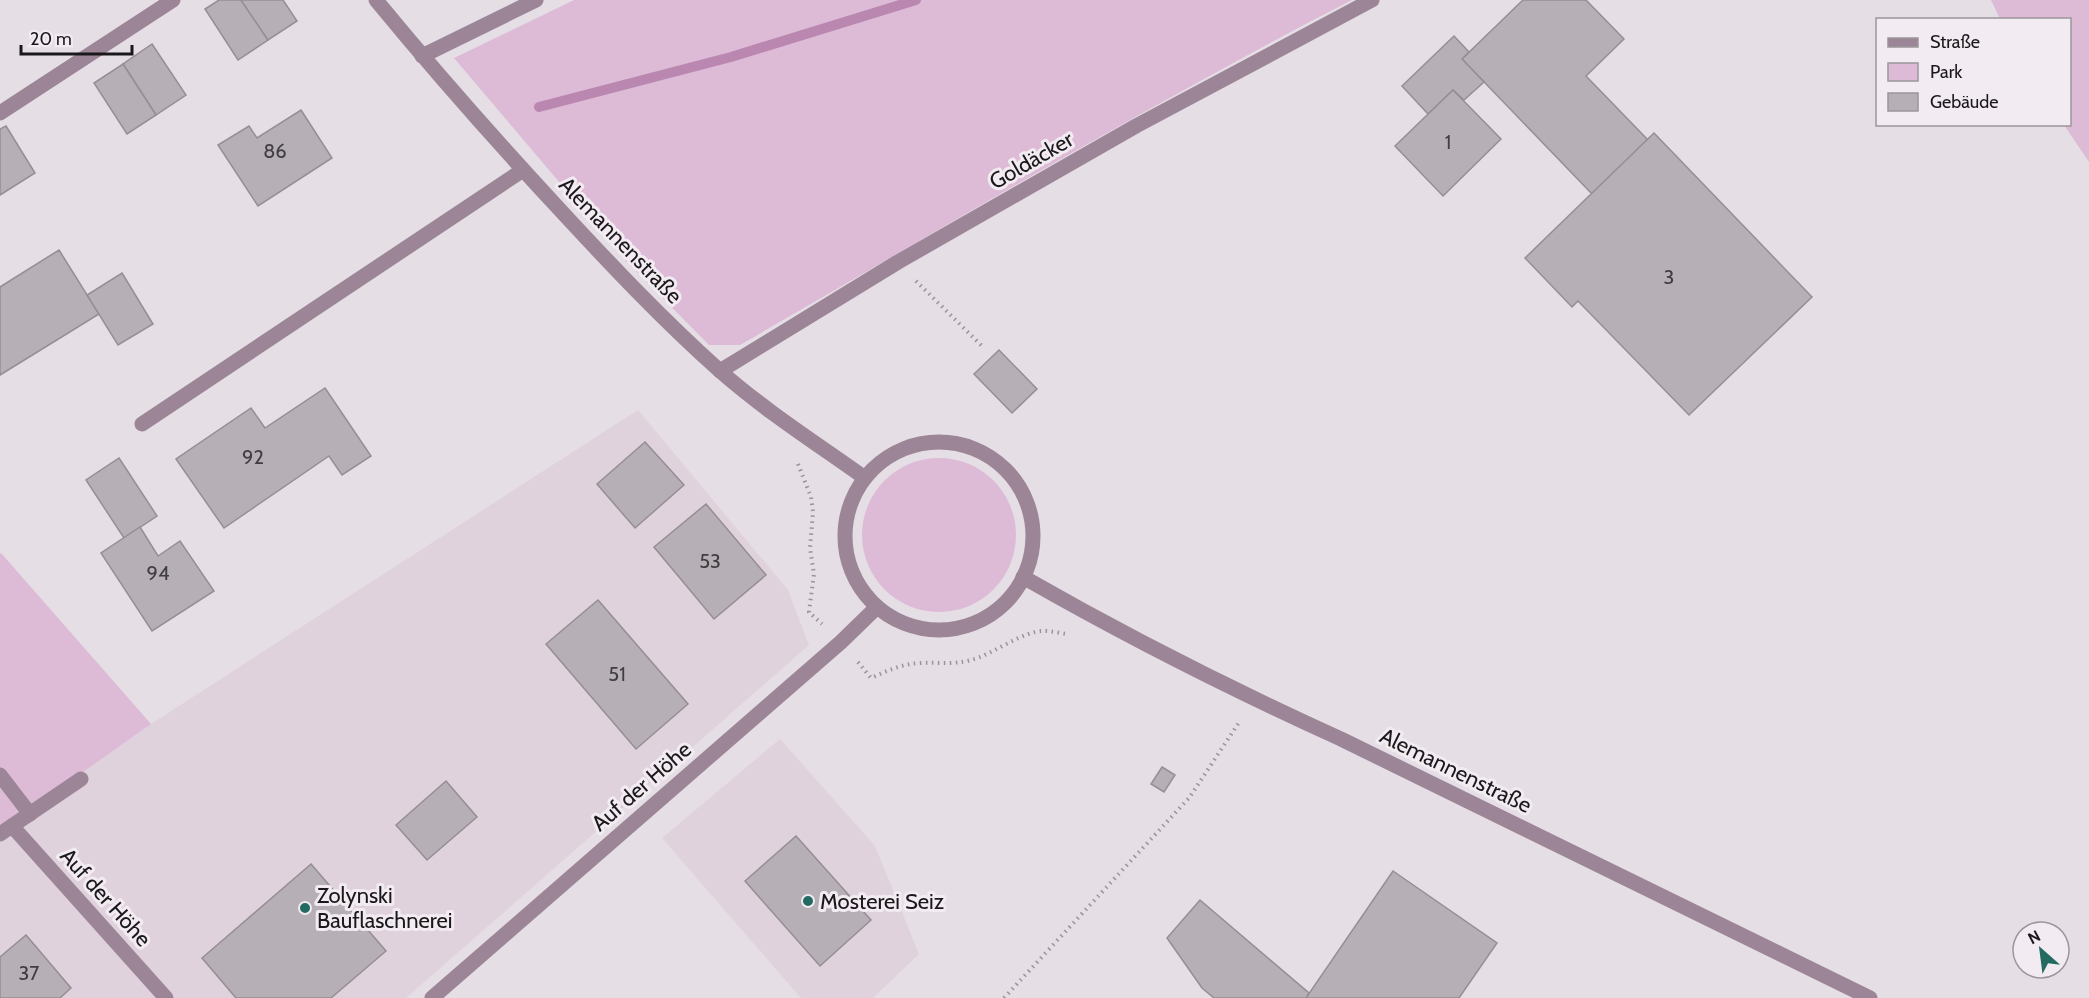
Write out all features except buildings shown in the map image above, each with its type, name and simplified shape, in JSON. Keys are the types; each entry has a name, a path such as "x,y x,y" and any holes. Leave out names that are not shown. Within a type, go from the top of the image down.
{"street":[{"path":"0,113 173,0"},
{"name":"Alemannenstraße","path":"376,0 422,56 523,170 628,283 720,371 786,422 865,478"},
{"path":"422,56 536,0"},
{"name":"Goldäcker","path":"720,371 898,262 1136,126 1372,0"},
{"path":"142,424 523,170"},
{"path":"952,443 971,447 989,456 1004,468 1026,500 1032,520 1033,539 1030,558 1023,577 1012,595 996,610 978,621 957,628 915,627 895,618 877,607 863,592 853,574 847,555 845,535 847,515 854,496 865,478 878,464 895,453 922,444 952,443"},
{"name":"Alemannenstraße","path":"1023,577 1254,699 1341,739 1848,993 1870,998"},
{"name":"Auf der Höhe","path":"432,998 841,642 877,607"},
{"path":"0,775 30,814"},
{"name":"Auf der Höhe","path":"81,779 6,830 166,998"}],"path":[{"path":"898,262 982,346"},
{"path":"786,422 794,452 811,497 813,512 810,548 814,574 809,612"},
{"path":"871,678 896,667 971,660 1042,630 1070,634"},
{"path":"1004,998 1189,798 1254,699"}],"shaded area":[{"path":"638,410 788,590 809,645 406,998 0,998 0,831 151,724"},
{"path":"780,739 875,846 919,954 873,998 801,998 662,838"}],"green space":[{"path":"574,0 1352,0 1120,125 740,345 709,345 627,262 454,58"},
{"path":"1991,0 2089,0 2089,162 2065,126 2071,126 2071,18 2000,18"},
{"path":"939,458 968,464 982,471 993,481 1003,492 1010,506 1016,535 1010,564 1003,578 993,589 982,599 968,606 939,612 910,606 896,599 885,589 875,578 868,564 862,535 868,506 875,492 885,481 896,471 910,464"},
{"path":"0,554 151,724 0,831"}],"waterway":[{"path":"539,107 731,57 916,0"}],"place":[{"name":"Mosterei Seiz","path":"808,901"},
{"name":"Zolynski Bauflaschnerei","path":"305,908"}]}
